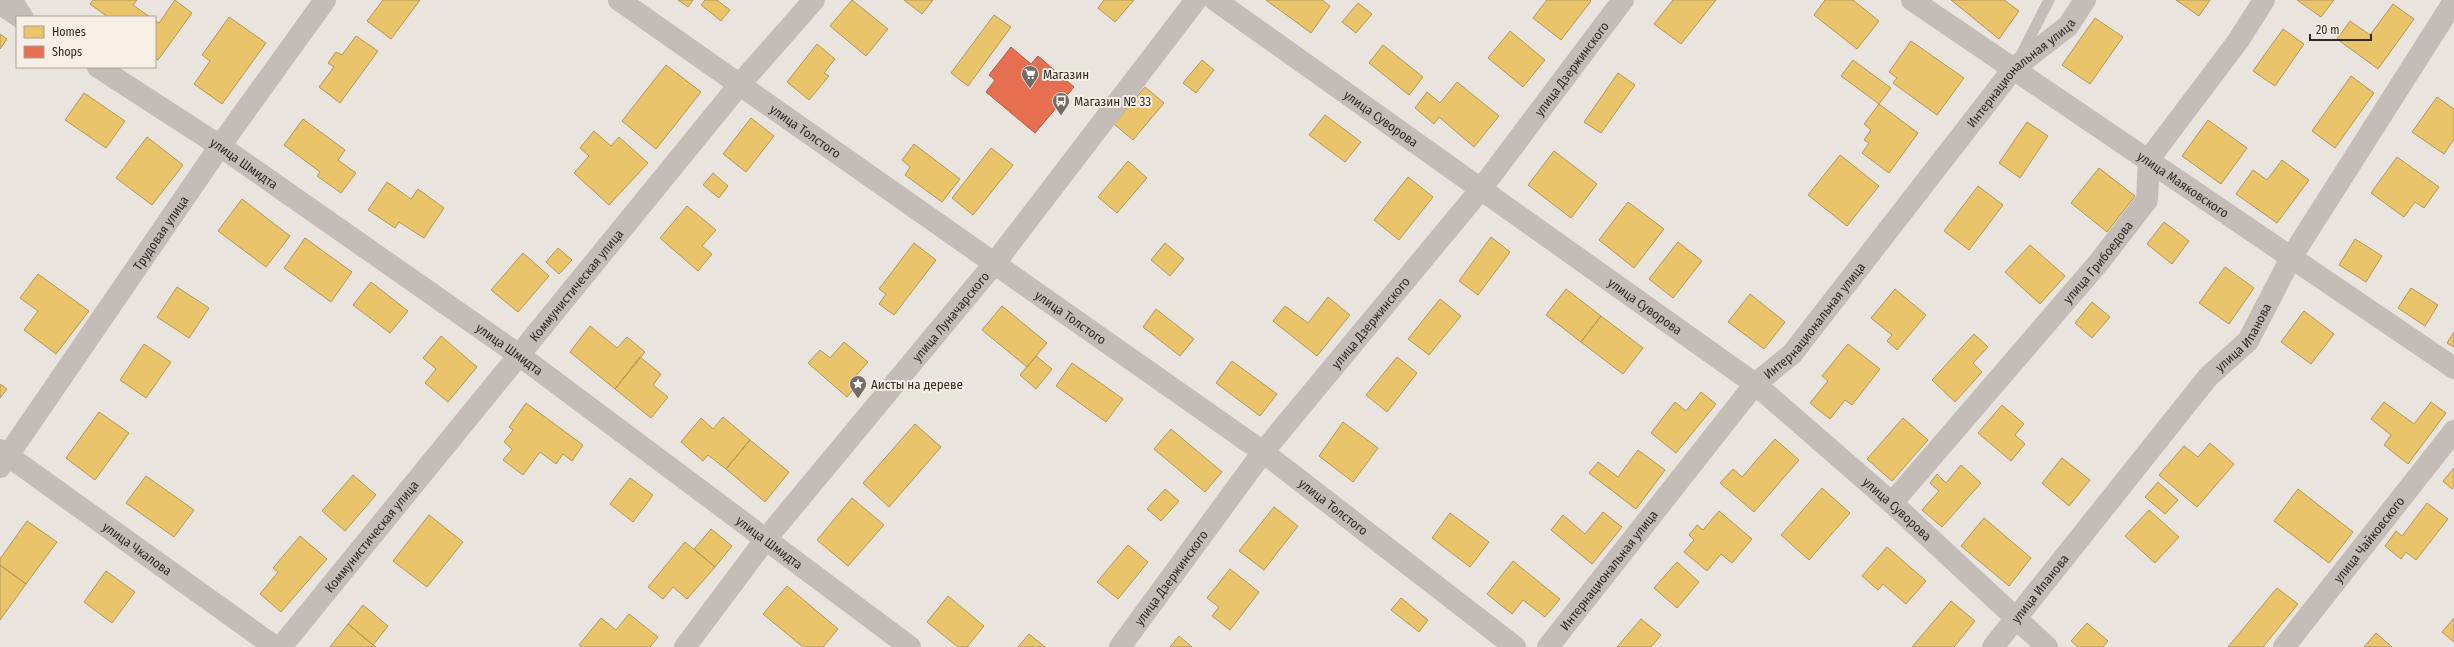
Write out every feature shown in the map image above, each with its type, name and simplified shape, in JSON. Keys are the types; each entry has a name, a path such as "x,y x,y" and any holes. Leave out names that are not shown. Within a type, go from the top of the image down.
{"street":[{"name":"Трудовая улица","path":"2,457 220,146 326,0"},
{"name":"улица Толстого","path":"619,0 1263,452 1515,647"},
{"name":"Коммунистическая улица","path":"281,647 740,84 814,0"},
{"name":"улица Луначарского","path":"685,647 766,540 994,264 1196,0"},
{"name":"улица Суворова","path":"1215,0 1755,384 1892,503 2047,647"},
{"name":"улица Дзержинского","path":"1120,647 1263,452 1481,189 1623,0"},
{"name":"улица Маяковского","path":"1912,0 2292,256 2454,368"},
{"name":"Интернациональная улица","path":"1548,647 1755,384 1792,354 2014,68 2068,26 2085,0"},
{"path":"2149,160 2238,41 2264,0"},
{"name":"улица Ипанова","path":"1993,647 2208,377 2248,341 2292,256 2454,1"},
{"path":"0,4 18,16"},
{"name":"улица Шмидта","path":"100,68 220,146 519,355 910,647"},
{"name":"улица Грибоедова","path":"1892,503 2100,261 2147,200 2149,160"},
{"name":"улица Чайковского","path":"2284,647 2454,431"},
{"name":"улица Чкалова","path":"2,457 275,647"}],"lane":[{"path":"18,0 27,16"},
{"path":"2014,68 2049,0"}],"building: Homes":[{"path":"93,0 137,0 133,5 149,16 107,16 90,4"},
{"path":"175,0 192,13 158,60 156,59 156,21 159,23"},
{"path":"383,0 420,0 391,39 367,21"},
{"path":"678,0 693,0 688,7"},
{"path":"705,0 717,0 730,10 721,21 701,5"},
{"path":"852,0 888,29 866,56 830,26"},
{"path":"904,0 933,0 922,14"},
{"path":"1104,0 1134,0 1115,22 1098,8"},
{"path":"1266,0 1322,0 1330,6 1311,33"},
{"path":"1547,0 1591,1 1561,40 1533,18"},
{"path":"1673,0 1716,0 1681,44 1654,24"},
{"path":"1825,0 1853,0 1879,21 1857,49 1814,15"},
{"path":"1951,0 2004,0 2019,11 1999,39"},
{"path":"2176,0 2210,0 2199,16"},
{"path":"2297,0 2334,0 2321,17"},
{"path":"1358,3 1372,14 1356,33 1342,22"},
{"path":"2393,4 2414,19 2378,69 2337,39 2350,21 2370,35"},
{"path":"994,15 1011,27 968,86 951,73"},
{"path":"229,17 266,43 222,104 194,84 210,61 202,55"},
{"path":"2095,18 2123,37 2090,84 2062,65"},
{"path":"2283,29 2304,44 2275,86 2253,71"},
{"path":"1510,31 1545,60 1523,87 1488,58"},
{"path":"0,34 7,39 0,49"},
{"path":"356,36 378,51 340,103 319,87 334,67 328,63 336,52 342,55"},
{"path":"1911,41 1964,78 1937,115 1893,83 1897,78 1889,72"},
{"path":"817,44 835,59 824,73 829,76 809,100 787,82"},
{"path":"1383,45 1423,77 1409,95 1369,63"},
{"path":"1202,60 1214,70 1196,93 1183,83"},
{"path":"1853,60 1891,88 1879,104 1841,76"},
{"path":"666,65 701,92 656,149 622,121"},
{"path":"1618,73 1635,85 1601,133 1584,122"},
{"path":"2351,76 2374,93 2335,148 2312,131"},
{"path":"1457,82 1499,116 1474,147 1439,117 1434,124 1415,108 1427,92 1440,103"},
{"path":"1145,87 1164,103 1133,140 1114,124"},
{"path":"84,93 125,121 106,148 65,120"},
{"path":"2437,97 2454,109 2454,139 2444,154 2412,132"},
{"path":"1879,104 1918,133 1889,173 1862,153 1869,143 1864,140 1871,130 1864,124"},
{"path":"1325,115 1361,142 1345,162 1309,135"},
{"path":"751,118 774,136 746,172 723,154"},
{"path":"303,119 345,150 338,160 356,173 341,193 317,176 320,172 284,145"},
{"path":"2208,120 2247,148 2221,184 2182,156"},
{"path":"2027,122 2048,136 2020,178 1999,163"},
{"path":"594,131 611,146 619,137 648,163 609,205 574,173 589,156 580,148"},
{"path":"147,137 183,165 152,205 116,178"},
{"path":"914,144 960,179 942,202 905,175 910,167 902,160"},
{"path":"991,148 1013,165 973,215 952,198"},
{"path":"1554,151 1597,184 1571,218 1528,185"},
{"path":"1840,155 1879,186 1847,226 1808,195"},
{"path":"2397,157 2439,187 2424,208 2415,202 2404,217 2371,193"},
{"path":"2282,160 2309,180 2277,223 2236,194 2253,170 2267,180"},
{"path":"1128,161 1147,178 1117,213 1098,197"},
{"path":"2099,168 2135,196 2107,232 2071,203"},
{"path":"713,173 728,186 719,198 703,185"},
{"path":"1408,177 1433,197 1399,240 1374,220"},
{"path":"387,182 411,199 418,189 444,208 424,238 399,222 395,228 368,210"},
{"path":"1978,186 2003,205 1969,250 1944,231"},
{"path":"242,199 290,236 266,267 218,231"},
{"path":"1628,202 1664,229 1634,268 1599,240"},
{"path":"687,206 716,230 702,246 712,254 698,271 660,238"},
{"path":"2164,222 2189,241 2172,264 2147,244"},
{"path":"1491,237 1510,252 1478,295 1459,281"},
{"path":"305,238 352,272 331,302 284,268"},
{"path":"2355,239 2382,256 2366,282 2339,265"},
{"path":"1678,242 1702,261 1673,298 1649,279"},
{"path":"914,243 936,260 894,315 879,304 886,294 879,289"},
{"path":"1165,243 1184,259 1170,276 1151,260"},
{"path":"2030,245 2065,276 2040,304 2005,272"},
{"path":"558,248 572,260 559,274 546,262"},
{"path":"523,253 549,276 518,312 491,290"},
{"path":"2225,267 2254,288 2229,324 2199,303"},
{"path":"38,274 89,311 56,354 24,330 38,311 20,298"},
{"path":"371,282 408,311 390,333 353,305"},
{"path":"177,287 209,308 189,338 157,317"},
{"path":"2411,288 2438,305 2425,326 2398,308"},
{"path":"1566,289 1601,316 1581,342 1546,315"},
{"path":"1895,289 1926,315 1897,350 1887,341 1892,335 1871,318"},
{"path":"1750,294 1785,322 1764,349 1728,322"},
{"path":"1328,297 1350,315 1317,356 1273,321 1285,306 1308,323"},
{"path":"1440,299 1461,316 1429,355 1408,339"},
{"path":"2092,302 2110,317 2092,338 2075,323"},
{"path":"1002,306 1047,343 1027,367 982,330"},
{"path":"1156,309 1194,339 1180,356 1143,327"},
{"path":"2304,311 2334,334 2311,364 2281,342"},
{"path":"1601,316 1643,348 1623,374 1581,342"},
{"path":"590,326 617,348 627,337 645,352 615,389 570,352"},
{"path":"2454,332 2454,347 2447,343"},
{"path":"1974,334 1988,347 1973,363 1982,372 1955,402 1932,380"},
{"path":"441,336 477,367 448,402 425,383 436,369 423,358"},
{"path":"844,342 868,362 852,380 858,384 847,397 808,363 820,350 830,358"},
{"path":"144,344 171,362 146,398 120,380"},
{"path":"1848,344 1880,369 1852,405 1845,400 1830,419 1810,403 1828,381 1822,376"},
{"path":"1036,356 1052,369 1036,389 1020,375"},
{"path":"640,357 661,374 653,385 668,397 651,418 615,389"},
{"path":"1397,357 1417,373 1387,412 1366,395"},
{"path":"1232,361 1277,394 1260,416 1216,383"},
{"path":"1072,363 1123,399 1106,422 1056,386"},
{"path":"0,384 7,389 0,398"},
{"path":"1701,392 1716,404 1676,453 1651,433 1675,402 1686,411"},
{"path":"2384,402 2414,424 2431,402 2446,413 2408,464 2384,445 2391,435 2371,419"},
{"path":"526,403 583,445 572,461 563,454 556,464 540,452 523,475 503,460 512,449 504,442 513,430 509,427"},
{"path":"2002,405 2024,424 2015,435 2025,444 2011,461 1978,433"},
{"path":"99,412 129,433 95,480 66,458"},
{"path":"723,417 750,440 726,469 708,455 703,461 681,442 701,418 713,429"},
{"path":"1903,418 1928,440 1892,481 1867,459"},
{"path":"1343,422 1378,448 1353,482 1319,456"},
{"path":"915,424 941,447 889,507 863,483"},
{"path":"1171,429 1222,472 1205,492 1154,449"},
{"path":"1775,439 1799,460 1754,512 1720,483 1733,469 1742,477"},
{"path":"750,440 789,472 765,502 726,469"},
{"path":"2210,443 2234,464 2197,507 2159,475 2184,446 2198,457"},
{"path":"1638,450 1665,470 1636,509 1589,473 1598,462 1618,477"},
{"path":"2062,458 2090,480 2069,506 2042,483"},
{"path":"1961,465 1981,483 1942,527 1922,510 1939,491 1930,483 1937,474 1946,483"},
{"path":"2454,468 2454,486 2452,489 2443,481"},
{"path":"353,475 376,495 345,531 322,511"},
{"path":"146,476 194,510 174,537 126,503"},
{"path":"630,478 653,495 633,522 610,504"},
{"path":"2158,482 2178,500 2165,514 2145,497"},
{"path":"1822,488 1850,513 1809,560 1781,535"},
{"path":"1165,489 1179,501 1161,521 1147,509"},
{"path":"2298,489 2353,532 2329,563 2274,521"},
{"path":"852,498 884,525 848,566 817,540"},
{"path":"2427,503 2448,519 2416,560 2406,552 2401,559 2385,546 2396,531 2402,536"},
{"path":"1274,507 1298,526 1264,570 1239,551"},
{"path":"2149,510 2179,537 2155,563 2125,536"},
{"path":"1719,511 1752,539 1732,563 1721,554 1707,571 1684,552 1694,540 1689,535 1697,525 1703,530"},
{"path":"1603,512 1622,527 1592,564 1551,530 1563,515 1585,534"},
{"path":"1450,513 1489,542 1470,567 1432,538"},
{"path":"429,515 463,542 427,587 393,561"},
{"path":"1984,518 2031,558 2009,586 1961,546"},
{"path":"27,521 57,542 26,584 0,565 0,559"},
{"path":"711,529 732,546 715,567 694,549"},
{"path":"300,536 327,559 281,612 260,594 278,572 273,568"},
{"path":"685,542 715,567 687,599 673,587 663,599 648,587"},
{"path":"1128,545 1148,562 1118,599 1097,582"},
{"path":"1887,547 1926,581 1906,604 1883,584 1878,590 1862,576"},
{"path":"1513,561 1560,599 1545,617 1523,600 1512,614 1487,594"},
{"path":"1677,562 1699,582 1677,608 1654,588"},
{"path":"0,565 26,584 0,620"},
{"path":"1230,569 1259,592 1230,630 1212,616 1219,607 1207,598"},
{"path":"106,571 135,592 112,623 84,602"},
{"path":"787,586 838,629 823,647 803,647 763,614"},
{"path":"2277,588 2298,604 2263,647 2228,647"},
{"path":"948,596 984,626 967,647 958,647 927,622"},
{"path":"1401,598 1428,620 1419,632 1391,610"},
{"path":"1951,601 1975,621 1954,647 1912,647"},
{"path":"363,605 388,626 373,645 348,624"},
{"path":"629,614 658,637 650,647 582,647 579,645 601,618 616,630"},
{"path":"2454,618 2454,642 2442,632"},
{"path":"1641,619 1661,635 1651,647 1617,647"},
{"path":"2087,623 2108,641 2103,647 2078,647 2071,641"},
{"path":"348,624 373,645 376,647 330,647"},
{"path":"2376,633 2392,647 2364,647"},
{"path":"1029,634 1045,647 1018,647"},
{"path":"1179,636 1192,647 1170,647"}],"building: Shops":[{"name":"Магазин","path":"1011,47 1031,64 1038,56 1074,87 1035,133 986,92 995,80 989,75"}],"place":[{"name":"Магазин","path":"1030,89"},
{"name":"Магазин № 33","path":"1061,116"},
{"name":"Аисты на дереве","path":"858,399"}]}
